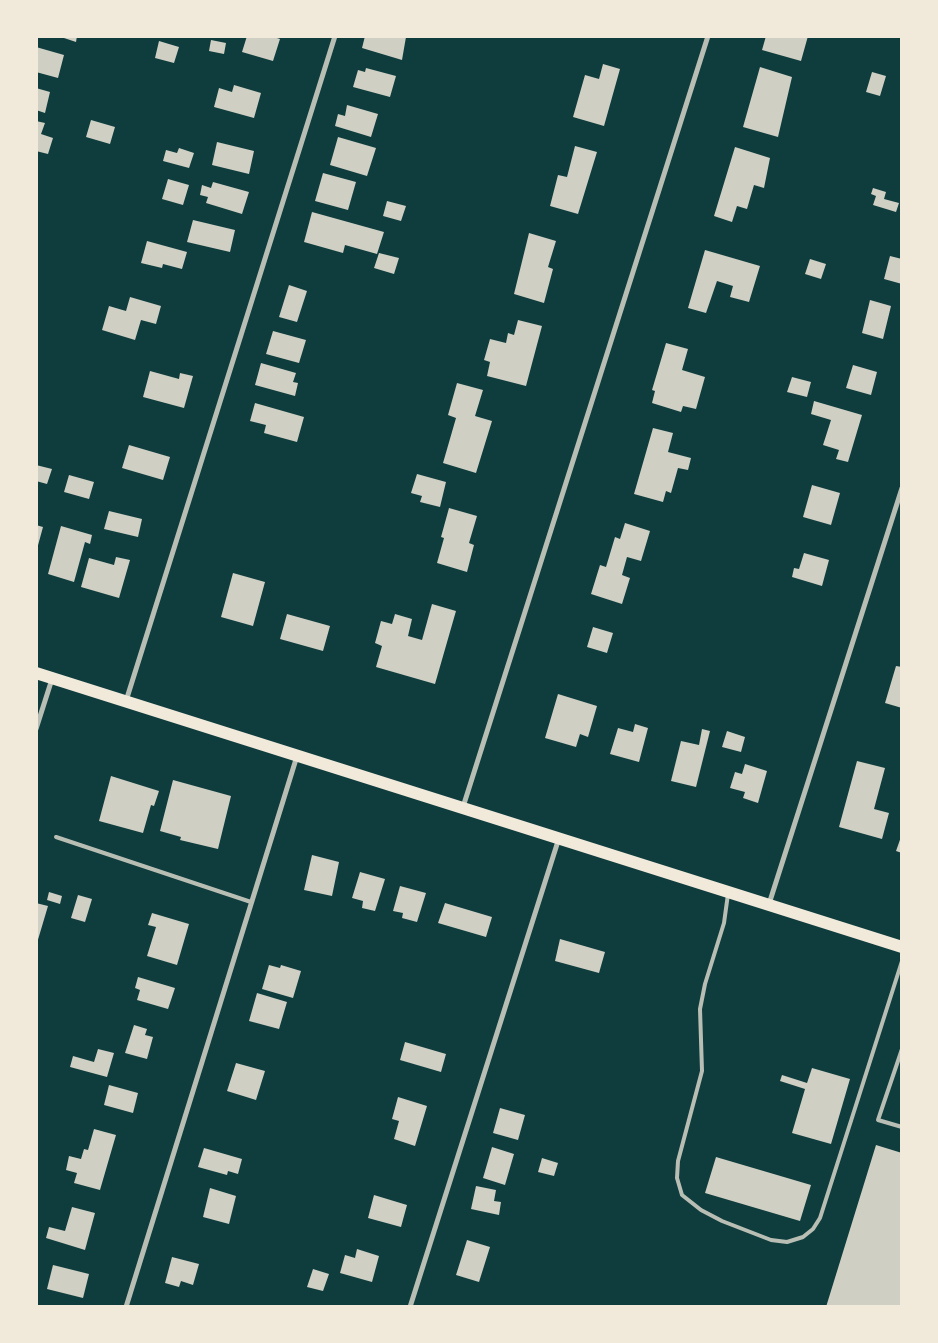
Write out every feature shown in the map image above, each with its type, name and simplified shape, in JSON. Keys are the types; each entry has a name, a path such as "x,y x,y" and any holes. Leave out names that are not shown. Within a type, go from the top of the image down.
{"main road":[{"path":"36,673 902,947"}],"street":[{"path":"126,702 335,36"},
{"path":"463,808 708,36"},
{"path":"769,905 902,488"},
{"path":"36,729 52,678"},
{"path":"126,1307 297,755"},
{"path":"410,1307 559,838"}],"lane":[{"path":"56,837 251,902"},
{"path":"728,892 724,923 705,984 700,1009 702,1071 678,1161 677,1178 682,1195 702,1210 722,1221 771,1240 788,1242 803,1237 820,1218 902,961"},
{"path":"902,1050 878,1120 902,1127"}],"building":[{"path":"58,36 77,36 76,42"},
{"path":"247,36 271,36 280,39 273,61 242,52"},
{"path":"365,36 406,37 402,60 362,48"},
{"path":"766,36 808,36 801,61 762,50"},
{"path":"211,40 226,43 224,54 209,51"},
{"path":"159,41 179,47 174,63 155,58"},
{"path":"36,47 64,55 58,78 36,72"},
{"path":"603,64 620,69 604,126 573,117 585,75 599,79"},
{"path":"760,67 792,77 778,137 743,127"},
{"path":"366,68 396,76 390,97 353,87 358,70 365,72"},
{"path":"872,72 886,76 880,96 866,92"},
{"path":"234,85 261,93 254,118 214,107 219,88 232,92"},
{"path":"36,88 50,92 45,113 36,110"},
{"path":"347,105 378,114 371,137 335,126 338,114 345,116"},
{"path":"91,120 115,127 110,144 86,137"},
{"path":"36,121 45,123 41,134 53,138 48,154 36,151"},
{"path":"338,137 376,148 367,176 330,165"},
{"path":"217,142 254,151 249,174 212,165"},
{"path":"575,146 597,152 578,214 550,206 558,175 567,177"},
{"path":"735,147 770,158 764,188 754,185 747,209 737,206 732,222 714,216"},
{"path":"179,148 194,153 189,168 163,161 166,150 177,153"},
{"path":"323,173 356,182 348,210 315,201"},
{"path":"168,179 189,185 183,205 162,199"},
{"path":"213,182 249,192 242,214 206,203 208,197 200,195 202,185 211,188"},
{"path":"873,188 886,192 884,199 899,203 896,212 873,205 876,196 871,194"},
{"path":"387,201 406,206 401,221 383,216"},
{"path":"312,212 384,232 377,254 345,245 343,253 304,242"},
{"path":"193,220 235,230 230,252 187,242"},
{"path":"529,233 556,241 548,267 553,269 544,303 514,294"},
{"path":"147,241 187,252 182,269 163,264 162,268 141,263"},
{"path":"705,250 760,266 749,302 730,297 733,286 717,281 706,313 688,308"},
{"path":"379,253 399,258 394,274 374,268"},
{"path":"890,256 902,259 902,284 884,279"},
{"path":"810,259 826,264 821,279 805,274"},
{"path":"289,285 307,291 297,322 279,317"},
{"path":"130,297 161,306 156,324 141,320 135,340 102,330 109,306 126,311"},
{"path":"870,300 891,306 883,339 862,333"},
{"path":"518,320 542,326 526,386 487,376 490,362 484,360 490,339 506,343 508,333 514,335"},
{"path":"273,331 306,340 299,363 266,354"},
{"path":"666,343 688,349 682,370 705,377 696,409 683,406 681,412 652,403 655,391 652,390"},
{"path":"261,363 296,373 293,382 298,383 295,396 255,385"},
{"path":"853,365 877,372 871,395 846,388"},
{"path":"150,371 179,379 180,373 193,376 184,408 143,397"},
{"path":"792,377 811,382 807,397 787,392"},
{"path":"457,383 483,390 475,416 492,421 476,473 443,463 456,418 448,415"},
{"path":"814,401 862,415 848,462 836,459 839,450 823,445 831,420 811,414"},
{"path":"255,403 304,417 297,442 264,433 266,425 250,421"},
{"path":"653,428 673,433 668,452 691,458 688,470 678,468 671,493 666,491 663,502 634,494"},
{"path":"129,445 170,457 163,480 122,468"},
{"path":"36,465 52,469 47,484 36,481"},
{"path":"417,474 446,482 440,507 420,502 422,496 411,493"},
{"path":"69,475 94,482 89,499 64,492"},
{"path":"812,485 840,493 831,525 803,517"},
{"path":"449,508 477,516 469,543 474,545 467,572 437,563 444,538 441,537"},
{"path":"109,511 142,519 138,537 104,529"},
{"path":"625,523 650,531 641,561 627,557 622,575 630,578 622,604 591,594 600,565 606,567 615,537 620,539"},
{"path":"36,525 43,527 37,549 36,549"},
{"path":"61,526 92,535 90,544 85,542 74,582 48,574"},
{"path":"804,553 829,560 822,586 792,577 794,568 799,569"},
{"path":"116,557 130,560 119,598 81,587 89,558 114,565"},
{"path":"233,573 265,582 253,626 221,617"},
{"path":"432,604 456,611 435,684 376,667 382,646 375,643 381,621 392,624 395,614 412,619 408,636 422,640"},
{"path":"287,614 330,626 323,651 280,639"},
{"path":"593,627 613,633 607,653 587,647"},
{"path":"896,666 902,667 902,708 885,703"},
{"path":"558,694 597,706 588,737 580,734 576,747 545,738"},
{"path":"635,724 648,728 639,762 610,754 618,728 633,732"},
{"path":"702,729 710,731 696,787 671,781 681,741 699,745"},
{"path":"727,731 745,737 741,752 722,747"},
{"path":"857,761 885,768 874,809 889,813 882,839 839,827"},
{"path":"745,764 767,771 758,803 743,798 745,792 730,788 735,772 742,774"},
{"path":"111,776 159,791 154,806 151,805 143,833 99,821"},
{"path":"173,780 231,796 218,849 180,840 181,837 160,831"},
{"path":"902,834 902,853 896,851"},
{"path":"312,855 339,862 332,896 304,890"},
{"path":"360,872 385,879 375,911 362,908 363,901 352,898"},
{"path":"400,886 426,893 417,922 402,918 403,913 393,911"},
{"path":"49,892 62,896 60,904 47,900"},
{"path":"78,895 92,899 85,922 71,918"},
{"path":"36,903 48,906 37,943 36,943"},
{"path":"445,903 492,917 486,937 438,923"},
{"path":"152,913 189,924 177,965 147,956 156,927 148,925"},
{"path":"560,939 605,952 599,973 555,961"},
{"path":"269,965 280,968 281,965 301,971 293,998 262,989"},
{"path":"138,977 175,988 168,1009 137,1000 140,990 135,988"},
{"path":"257,993 287,1002 279,1029 249,1021"},
{"path":"134,1025 147,1029 145,1035 153,1037 147,1059 125,1053"},
{"path":"405,1042 446,1054 441,1072 400,1060"},
{"path":"98,1049 114,1053 107,1077 70,1067 73,1056 94,1062"},
{"path":"236,1063 265,1071 256,1100 227,1091"},
{"path":"812,1068 850,1079 831,1144 792,1133 805,1089 780,1081 782,1075 807,1083"},
{"path":"109,1085 138,1093 133,1113 104,1105"},
{"path":"398,1097 427,1106 415,1146 394,1139 399,1121 392,1119"},
{"path":"500,1108 525,1115 518,1140 493,1133"},
{"path":"94,1129 116,1135 100,1190 74,1183 77,1173 66,1170 69,1156 81,1159 84,1149 88,1150"},
{"path":"876,1145 902,1153 902,1307 826,1307"},
{"path":"492,1147 514,1154 505,1185 483,1178"},
{"path":"204,1148 242,1159 238,1174 228,1171 227,1175 198,1167"},
{"path":"716,1157 811,1185 800,1221 705,1193"},
{"path":"542,1158 558,1163 554,1176 538,1172"},
{"path":"476,1186 496,1190 494,1201 501,1202 499,1215 471,1209"},
{"path":"210,1188 236,1196 229,1224 203,1217"},
{"path":"374,1195 407,1205 401,1227 368,1218"},
{"path":"72,1207 95,1213 85,1250 46,1238 49,1227 65,1231"},
{"path":"467,1240 490,1247 479,1282 456,1275"},
{"path":"357,1249 379,1256 372,1282 340,1273 345,1255 355,1258"},
{"path":"172,1257 199,1264 193,1285 181,1281 179,1287 165,1283"},
{"path":"53,1265 89,1274 83,1298 47,1289"},
{"path":"313,1269 329,1274 323,1291 307,1287"}]}
